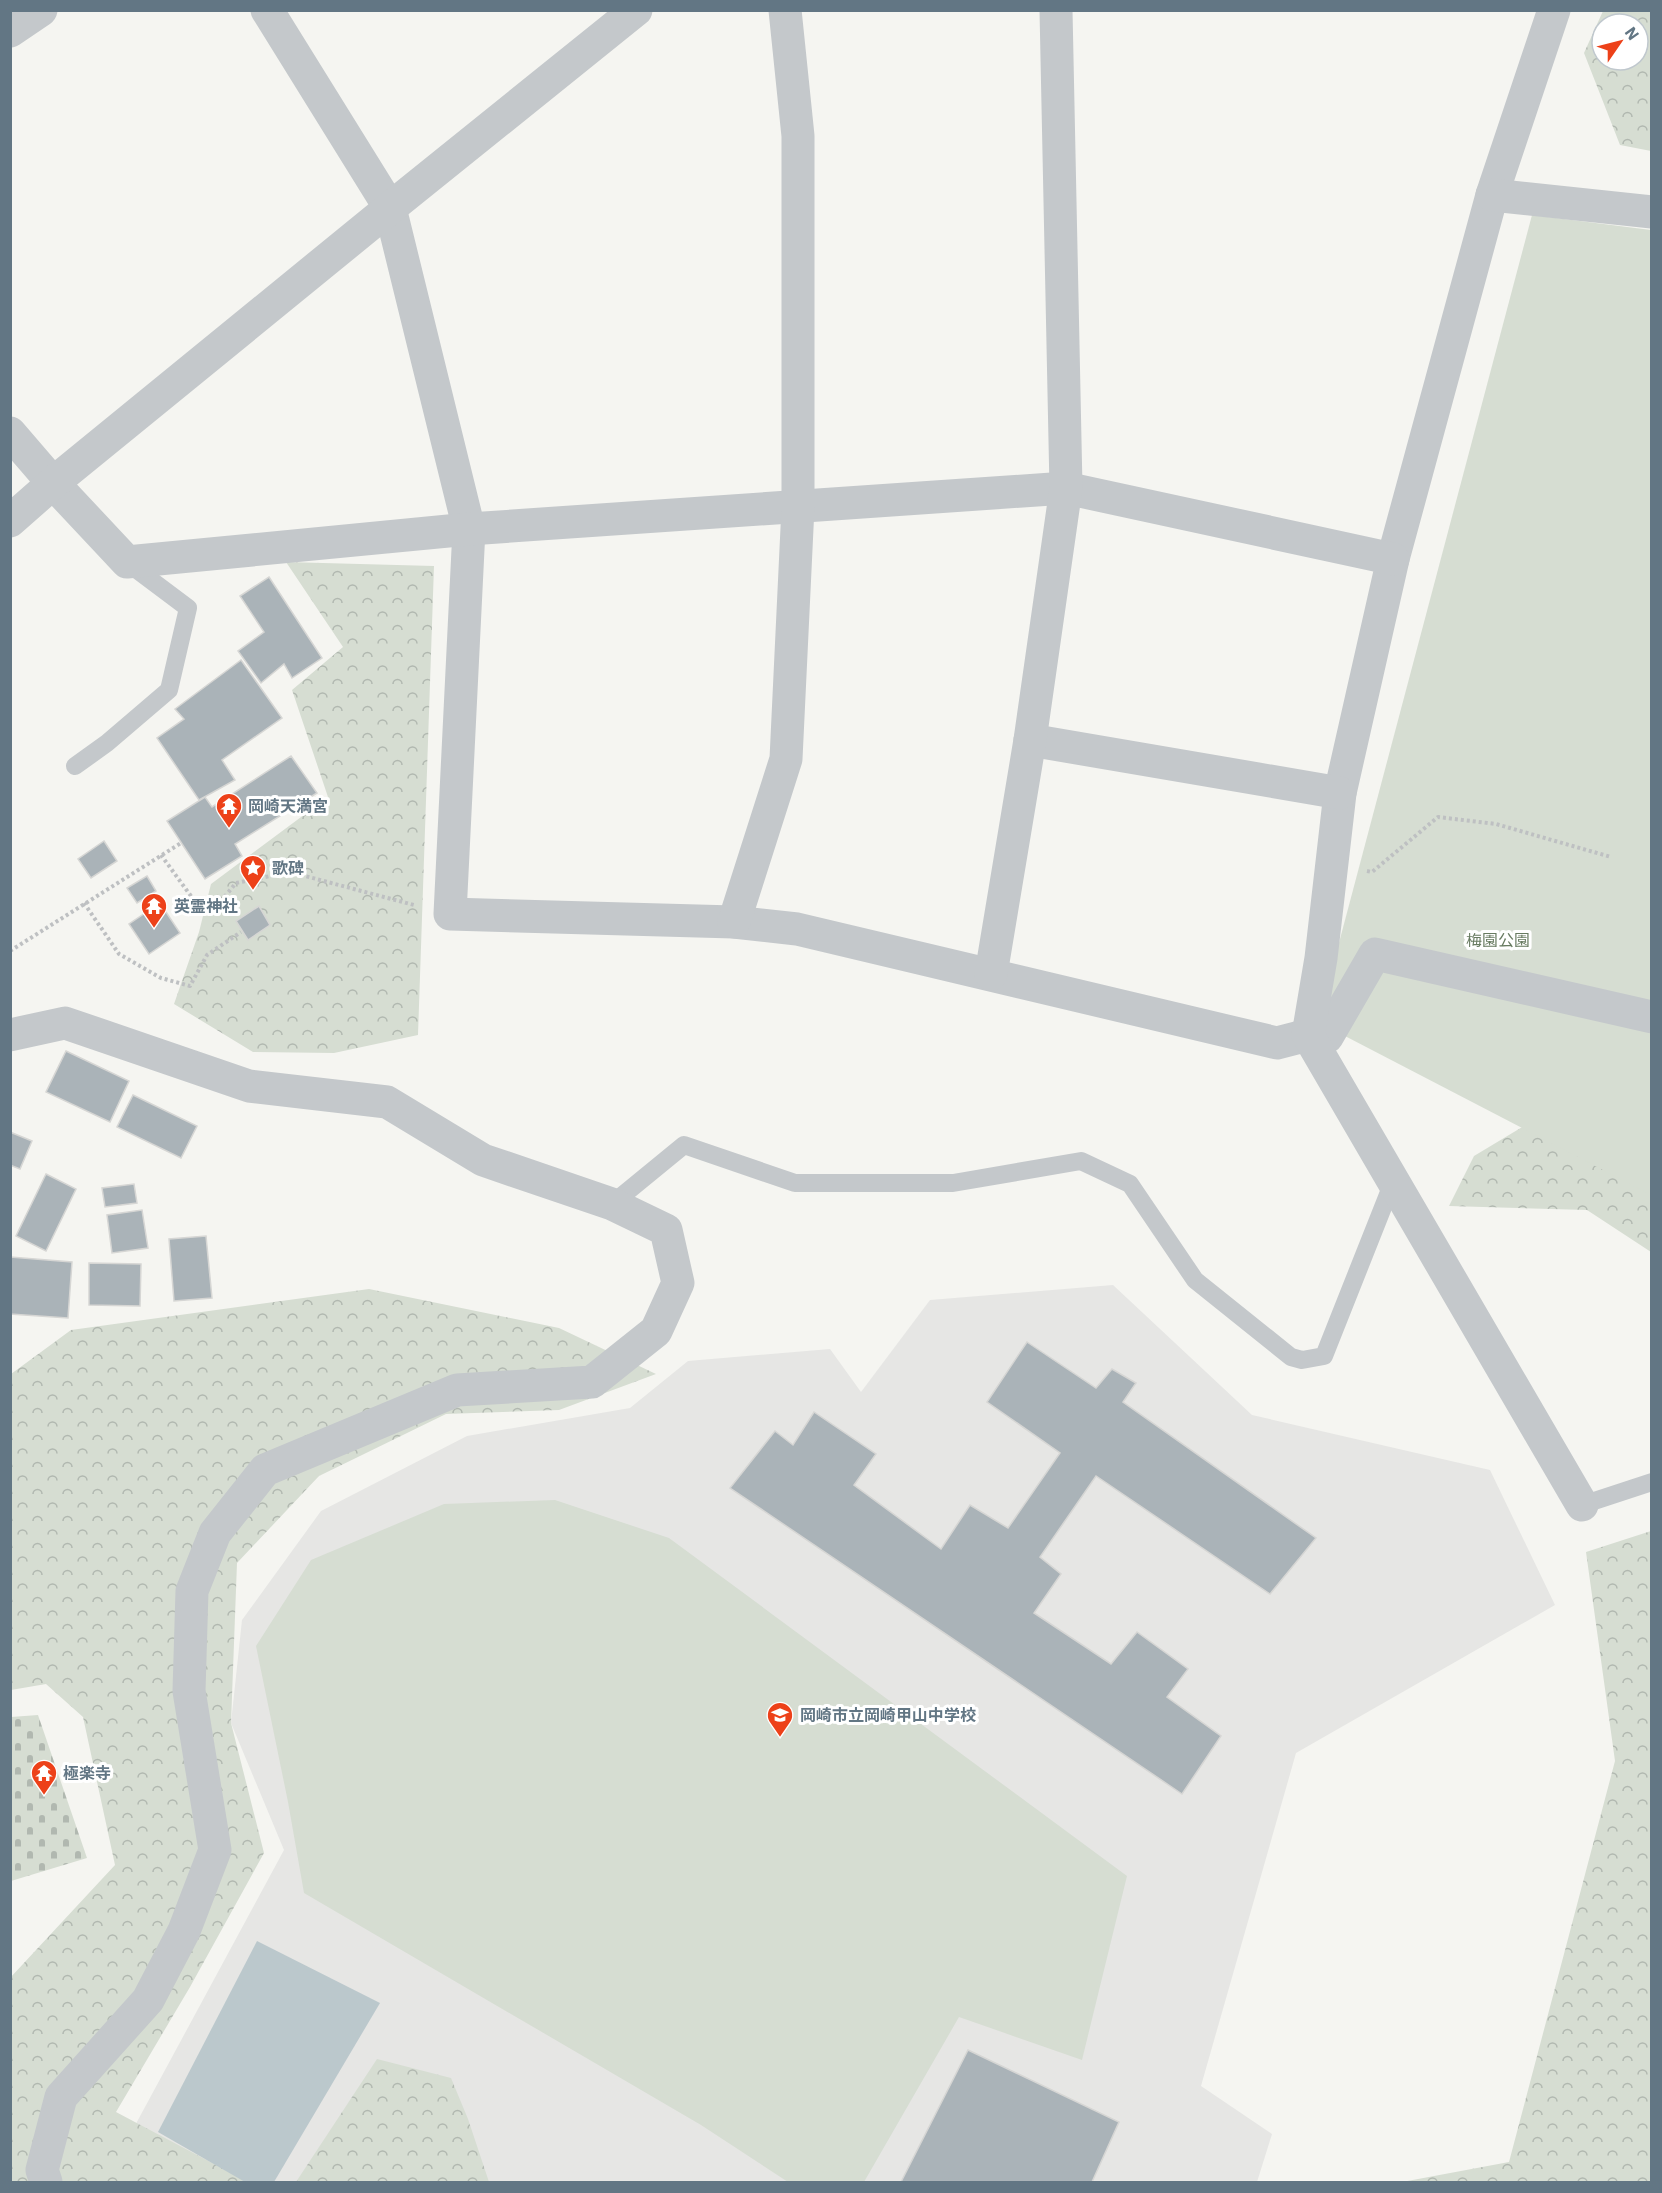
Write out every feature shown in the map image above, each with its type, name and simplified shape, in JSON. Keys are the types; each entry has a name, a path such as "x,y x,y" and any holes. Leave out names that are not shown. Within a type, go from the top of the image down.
{"street":[{"path":"10,31 41,10"},
{"path":"267,10 390,207 469,529 450,914 734,922 797,929 1277,1043 1308,1035 1327,1037 1375,954 1652,1017"},
{"path":"10,521 53,483 390,207 636,10"},
{"path":"734,922 786,759 798,507 798,136 785,10"},
{"path":"991,974 1030,740 1066,488 1056,10"},
{"path":"1554,10 1492,195 1393,559 1340,793 1321,958 1308,1035 1582,1505"},
{"path":"1492,195 1652,212"},
{"path":"10,433 127,562 469,529 1066,488 1393,559"},
{"path":"1030,740 1340,793"},
{"path":"10,1035 66,1023 249,1086 387,1102 483,1160 612,1204 666,1230 678,1283 656,1331 592,1382 458,1390 265,1470 215,1533 192,1591 189,1691 215,1850 184,1931 148,2000 61,2097 42,2170 46,2182"}],"lane":[{"path":"75,766 107,743 169,690 188,608 127,562"},
{"path":"612,1204 684,1145 795,1183 953,1183 1081,1161 1130,1184 1195,1280 1291,1357 1302,1360 1324,1356 1393,1182"},
{"path":"1582,1505 1652,1482"}],"path":[{"path":"1332,865 1372,872 1438,817 1496,824 1611,857"},
{"path":"10,951 181,843"},
{"path":"161,855 196,903 221,901 236,883 290,872 450,914"},
{"path":"84,903 119,954 161,978 190,986 207,955 241,932"}],"shaded area":[{"name":"岡崎市立岡崎甲山中学校","path":"1113,1285 1252,1415 1490,1470 1555,1605 1296,1753 1201,2086 1272,2134 1257,2182 126,2182 125,2144 284,1850 231,1723 242,1620 321,1511 467,1436 630,1408 688,1361 830,1349 861,1392 930,1300"},
{"path":"257,1941 380,2003 274,2182 245,2182 158,2132"}],"green space":[{"path":"1651,11 1651,151 1620,145 1591,72 1650,72 1650,12 1603,12"},
{"path":"1590,40 1590,68 1584,53"},
{"name":"梅園公園","path":"1532,215 1651,230 1651,1195 1318,1022"},
{"path":"286,562 434,566 418,1035 334,1053 253,1052 174,1004 199,932 211,884 328,797 292,690 343,647"},
{"path":"1544,1114 1651,1137 1651,1252 1587,1210 1449,1206 1474,1156"},
{"path":"369,1289 559,1328 656,1374 559,1410 446,1414 319,1476 237,1563 231,1723 264,1853 190,1987 116,2112 248,2182 11,2182 10,1978 115,1865 83,1717 46,1684 11,1690 11,1374 71,1330"},
{"path":"555,1500 669,1538 1127,1876 1082,2060 959,2017 864,2182 788,2182 701,2125 304,1893 256,1646 311,1560 444,1504"},
{"path":"1651,1531 1651,2182 1402,2182 1509,2162 1615,1761 1586,1552"},
{"path":"38,1715 87,1858 11,1881 11,1717"},
{"path":"377,2059 451,2078 468,2119 489,2182 296,2182"}],"building":[{"path":"269,577 322,658 292,678 284,664 261,683 238,651 264,632 240,596"},
{"path":"241,660 282,718 222,760 235,780 199,800 157,738 184,719 175,709"},
{"path":"291,756 317,793 235,844 242,856 205,879 167,821 205,797 212,807"},
{"path":"104,841 117,861 91,878 78,859"},
{"path":"147,876 156,891 137,903 127,888"},
{"name":"英霊神社","path":"160,903 180,933 149,954 129,924"},
{"path":"259,906 270,925 248,940 236,921"},
{"path":"66,1051 129,1081 110,1122 46,1092"},
{"path":"133,1095 197,1126 181,1158 117,1127"},
{"path":"10,1132 32,1141 20,1169 10,1165"},
{"path":"46,1174 76,1189 46,1251 16,1236"},
{"path":"134,1184 137,1203 105,1207 102,1188"},
{"path":"142,1210 148,1248 112,1253 107,1215"},
{"path":"206,1236 212,1298 174,1301 169,1239"},
{"path":"10,1257 72,1262 68,1318 10,1314"},
{"path":"89,1263 141,1264 140,1306 89,1305"},
{"path":"1027,1342 1096,1388 1112,1369 1136,1383 1123,1402 1316,1538 1270,1594 1096,1476 1040,1557 1061,1574 1034,1613 1111,1664 1137,1632 1188,1669 1167,1697 1221,1736 1182,1794 730,1488 775,1431 793,1445 814,1412 876,1454 854,1485 941,1549 970,1505 1008,1528 1060,1453 987,1402"},
{"path":"968,2050 1119,2122 1092,2182 901,2182"}],"place":[{"name":"岡崎天満宮","path":"229,829"},
{"name":"歌碑","path":"253,891"},
{"name":"英霊神社","path":"154,929"},
{"name":"岡崎市立岡崎甲山中学校","path":"780,1738"},
{"name":"極楽寺","path":"44,1796"}]}
